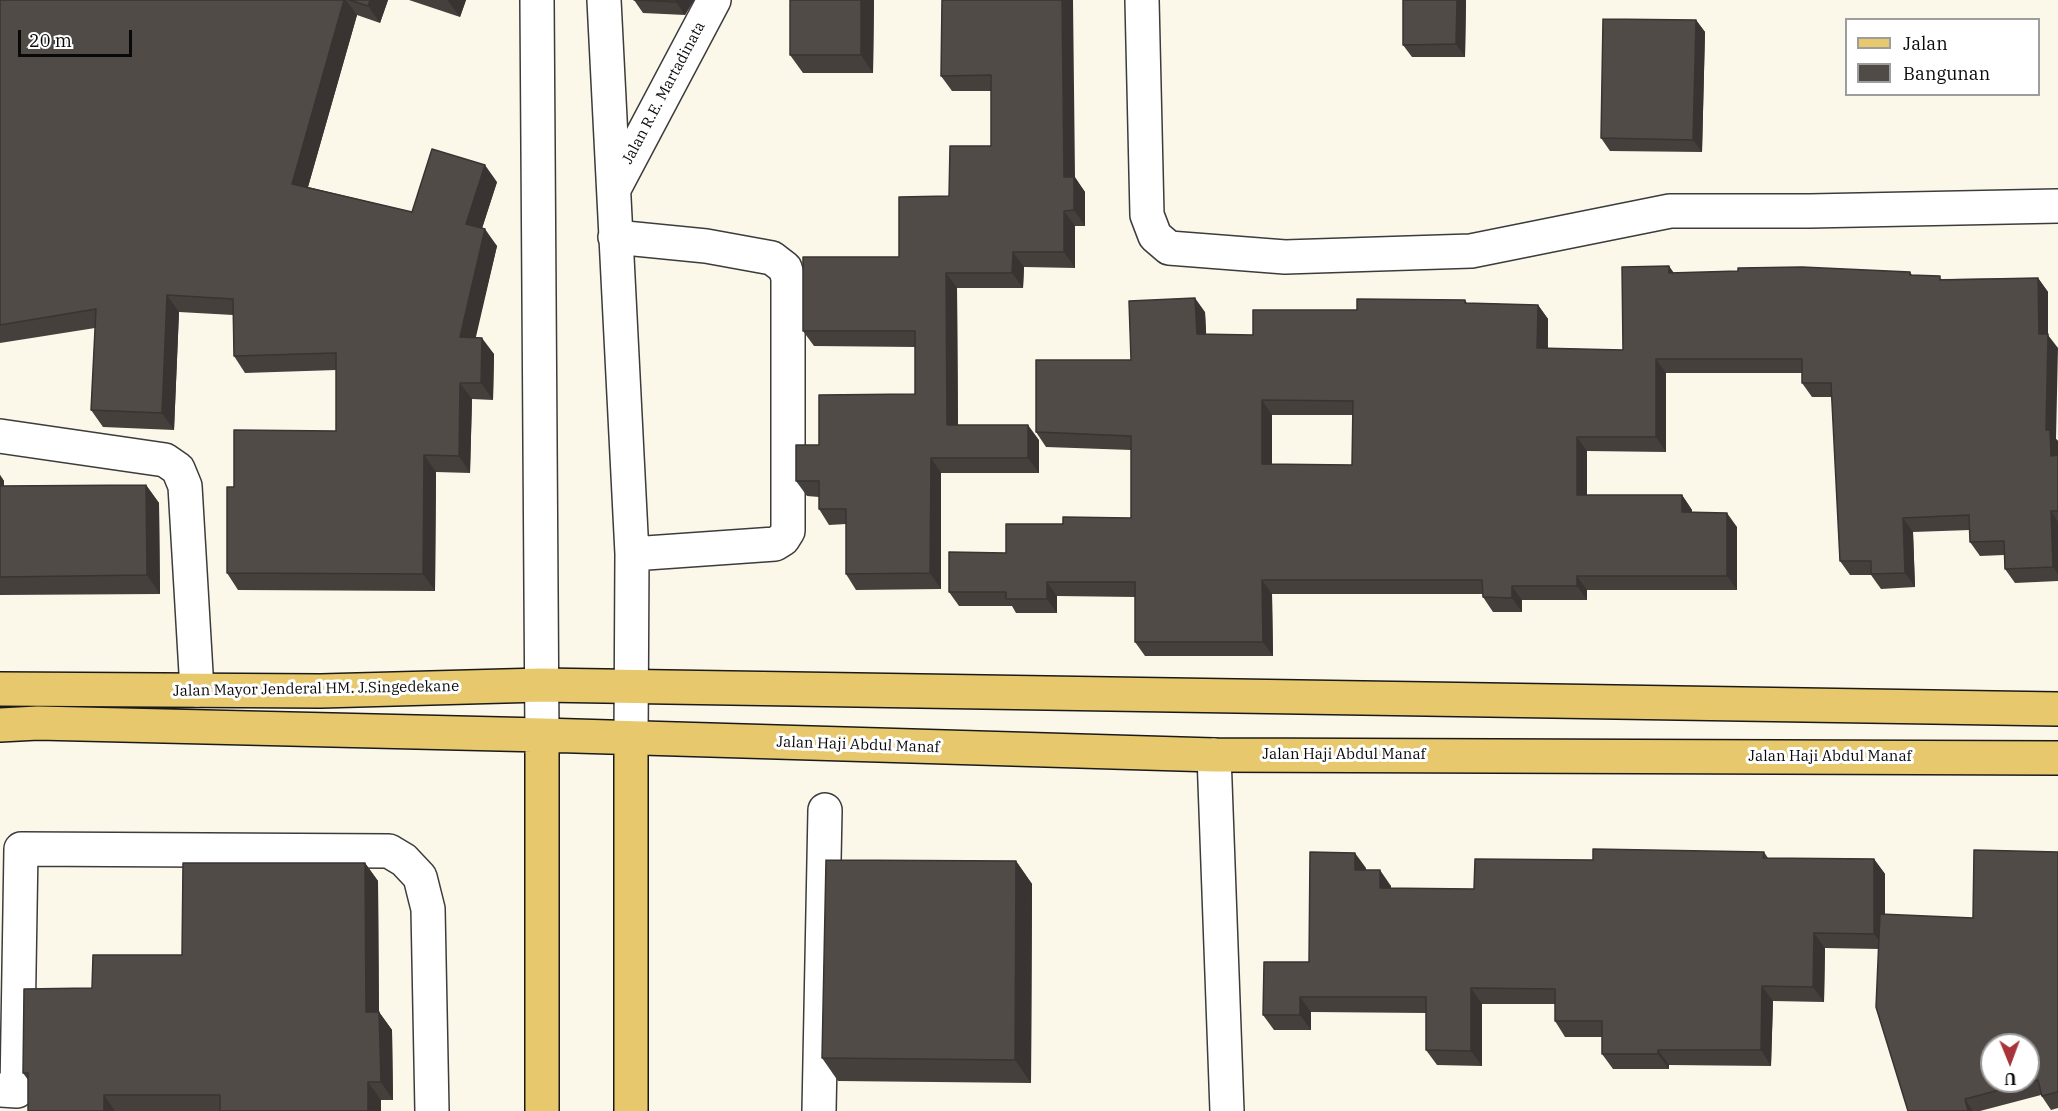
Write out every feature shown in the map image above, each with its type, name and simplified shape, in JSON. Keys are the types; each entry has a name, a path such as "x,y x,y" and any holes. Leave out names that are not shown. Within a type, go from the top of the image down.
{"main road":[{"name":"Jalan Mayor Jenderal HM. J.Singedekane","path":"0,689 321,691 541,685 632,687"},
{"path":"632,687 1939,706 2058,710"},
{"path":"1939,706 1941,757"},
{"path":"0,725 50,723 631,739 631,1111"},
{"path":"542,735 542,1111"},
{"name":"Jalan Haji Abdul Manaf","path":"631,739 1214,755 2058,758"}],"street":[{"path":"537,0 542,423 542,735"},
{"path":"604,0 632,554 631,739"},
{"name":"Jalan R.E. Martadinata","path":"615,187 714,0"},
{"path":"1142,0 1147,215 1155,236 1169,248 1285,257 1471,251 1670,211 1810,211 2058,206"},
{"path":"615,237 706,246 772,258 785,268 788,278 788,531 783,539 775,544 632,554"},
{"path":"0,436 165,460 178,469 185,486 197,690"},
{"path":"1214,755 1227,1111"},
{"path":"819,1111 825,810"},
{"path":"0,1090 18,1091 21,849 389,851 404,860 420,877 428,909 432,1111"}],"building":[{"path":"0,0 344,0 292,184 412,212 432,149 485,165 466,224 485,229 460,337 482,338 481,383 460,383 459,456 424,455 423,574 227,573 227,487 234,487 234,430 336,431 336,353 234,356 233,299 167,295 162,413 91,410 96,309 0,325"},
{"path":"349,0 370,0 368,6"},
{"path":"634,0 677,0 676,2"},
{"path":"790,0 861,0 861,55 790,55"},
{"path":"942,0 1062,0 1064,177 1074,177 1074,210 1064,211 1064,252 1013,252 1012,273 946,273 947,425 1028,425 1028,458 931,458 930,573 846,574 846,509 819,509 819,481 796,481 796,445 819,445 819,395 915,394 915,331 803,331 803,257 899,257 899,197 949,196 950,146 991,146 991,75 941,76"},
{"path":"1403,0 1457,0 1456,44 1403,45"},
{"path":"1603,19 1696,20 1693,140 1601,138"},
{"path":"1669,266 1669,273 1738,271 1738,268 1802,267 1910,272 1910,275 1940,276 1940,280 2038,278 2039,334 2048,334 2046,430 2050,430 2051,456 2058,455 2058,511 2051,511 2053,567 2005,569 2004,541 1970,542 1969,515 1903,518 1905,573 1871,574 1871,561 1840,561 1831,383 1802,383 1802,359 1656,359 1656,437 1577,437 1577,495 1682,495 1682,512 1727,513 1727,576 1577,576 1577,586 1512,586 1512,598 1483,597 1482,580 1262,580 1263,642 1135,642 1135,582 1047,582 1047,599 1006,599 1006,592 949,592 949,552 1006,553 1006,524 1063,524 1063,517 1131,518 1131,436 1036,432 1036,360 1131,360 1129,301 1195,298 1197,334 1253,335 1253,310 1357,310 1357,299 1465,300 1465,303 1538,305 1537,348 1623,350 1622,267","holes":["1262,400 1353,401 1352,465 1262,464"]},
{"path":"146,485 147,575 0,577 0,486"},
{"path":"1593,849 1764,852 1763,858 1874,859 1874,934 1814,933 1813,987 1762,986 1761,1050 1658,1050 1658,1054 1602,1054 1602,1021 1555,1021 1555,989 1471,988 1471,1051 1426,1050 1426,997 1300,997 1300,1015 1263,1015 1264,962 1309,962 1310,852 1355,853 1355,870 1380,870 1380,888 1474,889 1475,859 1593,860"},
{"path":"1974,850 2058,852 2058,1092 2042,1096 2040,1033 1980,1033 1980,1093 1988,1093 1965,1099 1968,1111 1908,1111 1876,1007 1880,914 1973,918"},
{"path":"826,860 1016,861 1015,1060 822,1058"},
{"path":"183,863 365,863 366,1012 379,1012 381,1082 368,1082 368,1111 220,1111 220,1095 104,1095 104,1111 28,1111 28,1073 23,1073 24,989 92,988 93,955 182,955"}]}
